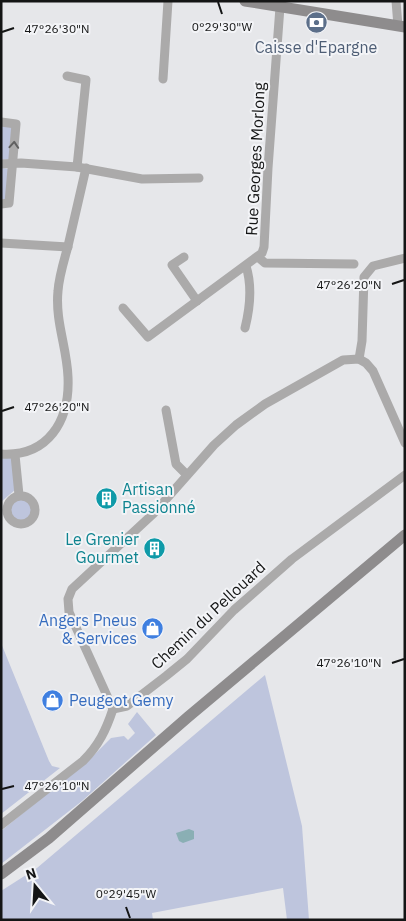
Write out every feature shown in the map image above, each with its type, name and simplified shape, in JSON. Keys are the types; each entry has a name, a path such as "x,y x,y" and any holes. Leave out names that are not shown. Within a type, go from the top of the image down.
{"main road":[{"path":"245,1 402,27"},
{"path":"1,874 49,838 188,717 405,536"}],"street":[{"path":"162,79 168,1"},
{"path":"396,1 402,27"},
{"name":"Rue Georges Morlong","path":"123,308 148,337 258,258 264,246 280,6"},
{"path":"1,454 15,455 32,451 49,440 63,414 67,398 68,377 57,315 57,302 81,167 86,80 67,76"},
{"path":"1,122 16,124 9,203 1,204"},
{"path":"1,164 81,167 142,179 199,178"},
{"path":"1,243 68,247"},
{"path":"184,257 172,265 197,301"},
{"path":"258,258 265,263 354,264"},
{"path":"359,359 362,341 364,277 369,269 378,264 405,258"},
{"path":"246,266 249,277 246,328"},
{"path":"1,825 83,761 95,749 101,741 113,709 69,612 68,599 72,589 143,525 187,475 236,425 265,404 339,361 359,359 369,365 373,371 405,443"},
{"path":"166,410 176,464 187,475"},
{"path":"15,455 19,496"},
{"name":"Chemin du Pellouard","path":"113,709 127,706 180,665 234,610 292,559 405,475"},
{"path":"19,496 28,497 34,504 33,517 26,523 17,523 4,513 8,504 19,496"}],"shaded area":[{"path":"1,124 13,127 10,159 1,160"},
{"path":"1,168 10,169 7,199 1,201"},
{"path":"1,456 10,457 13,461 16,489 1,502"},
{"path":"21,498 31,505 32,509 25,519 21,520 11,513 10,509 17,499"},
{"path":"1,643 49,761 52,766 60,768 1,814"},
{"path":"265,675 302,826 309,920 287,920 283,888 152,913 153,920 1,920 1,891 37,868"},
{"path":"137,712 156,735 82,801 1,864 1,831 92,757 111,738 124,736 128,740 135,733 128,724"},
{"path":"189,829 194,831 194,839 183,843 179,841 176,833"}],"place":[{"name":"Caisse d'Epargne","path":"316,23"},
{"name":"Artisan Passionné","path":"106,498"},
{"name":"Le Grenier Gourmet","path":"155,548"},
{"name":"Angers Pneus & Services","path":"153,629"},
{"name":"Peugeot Gemy","path":"53,700"}]}
